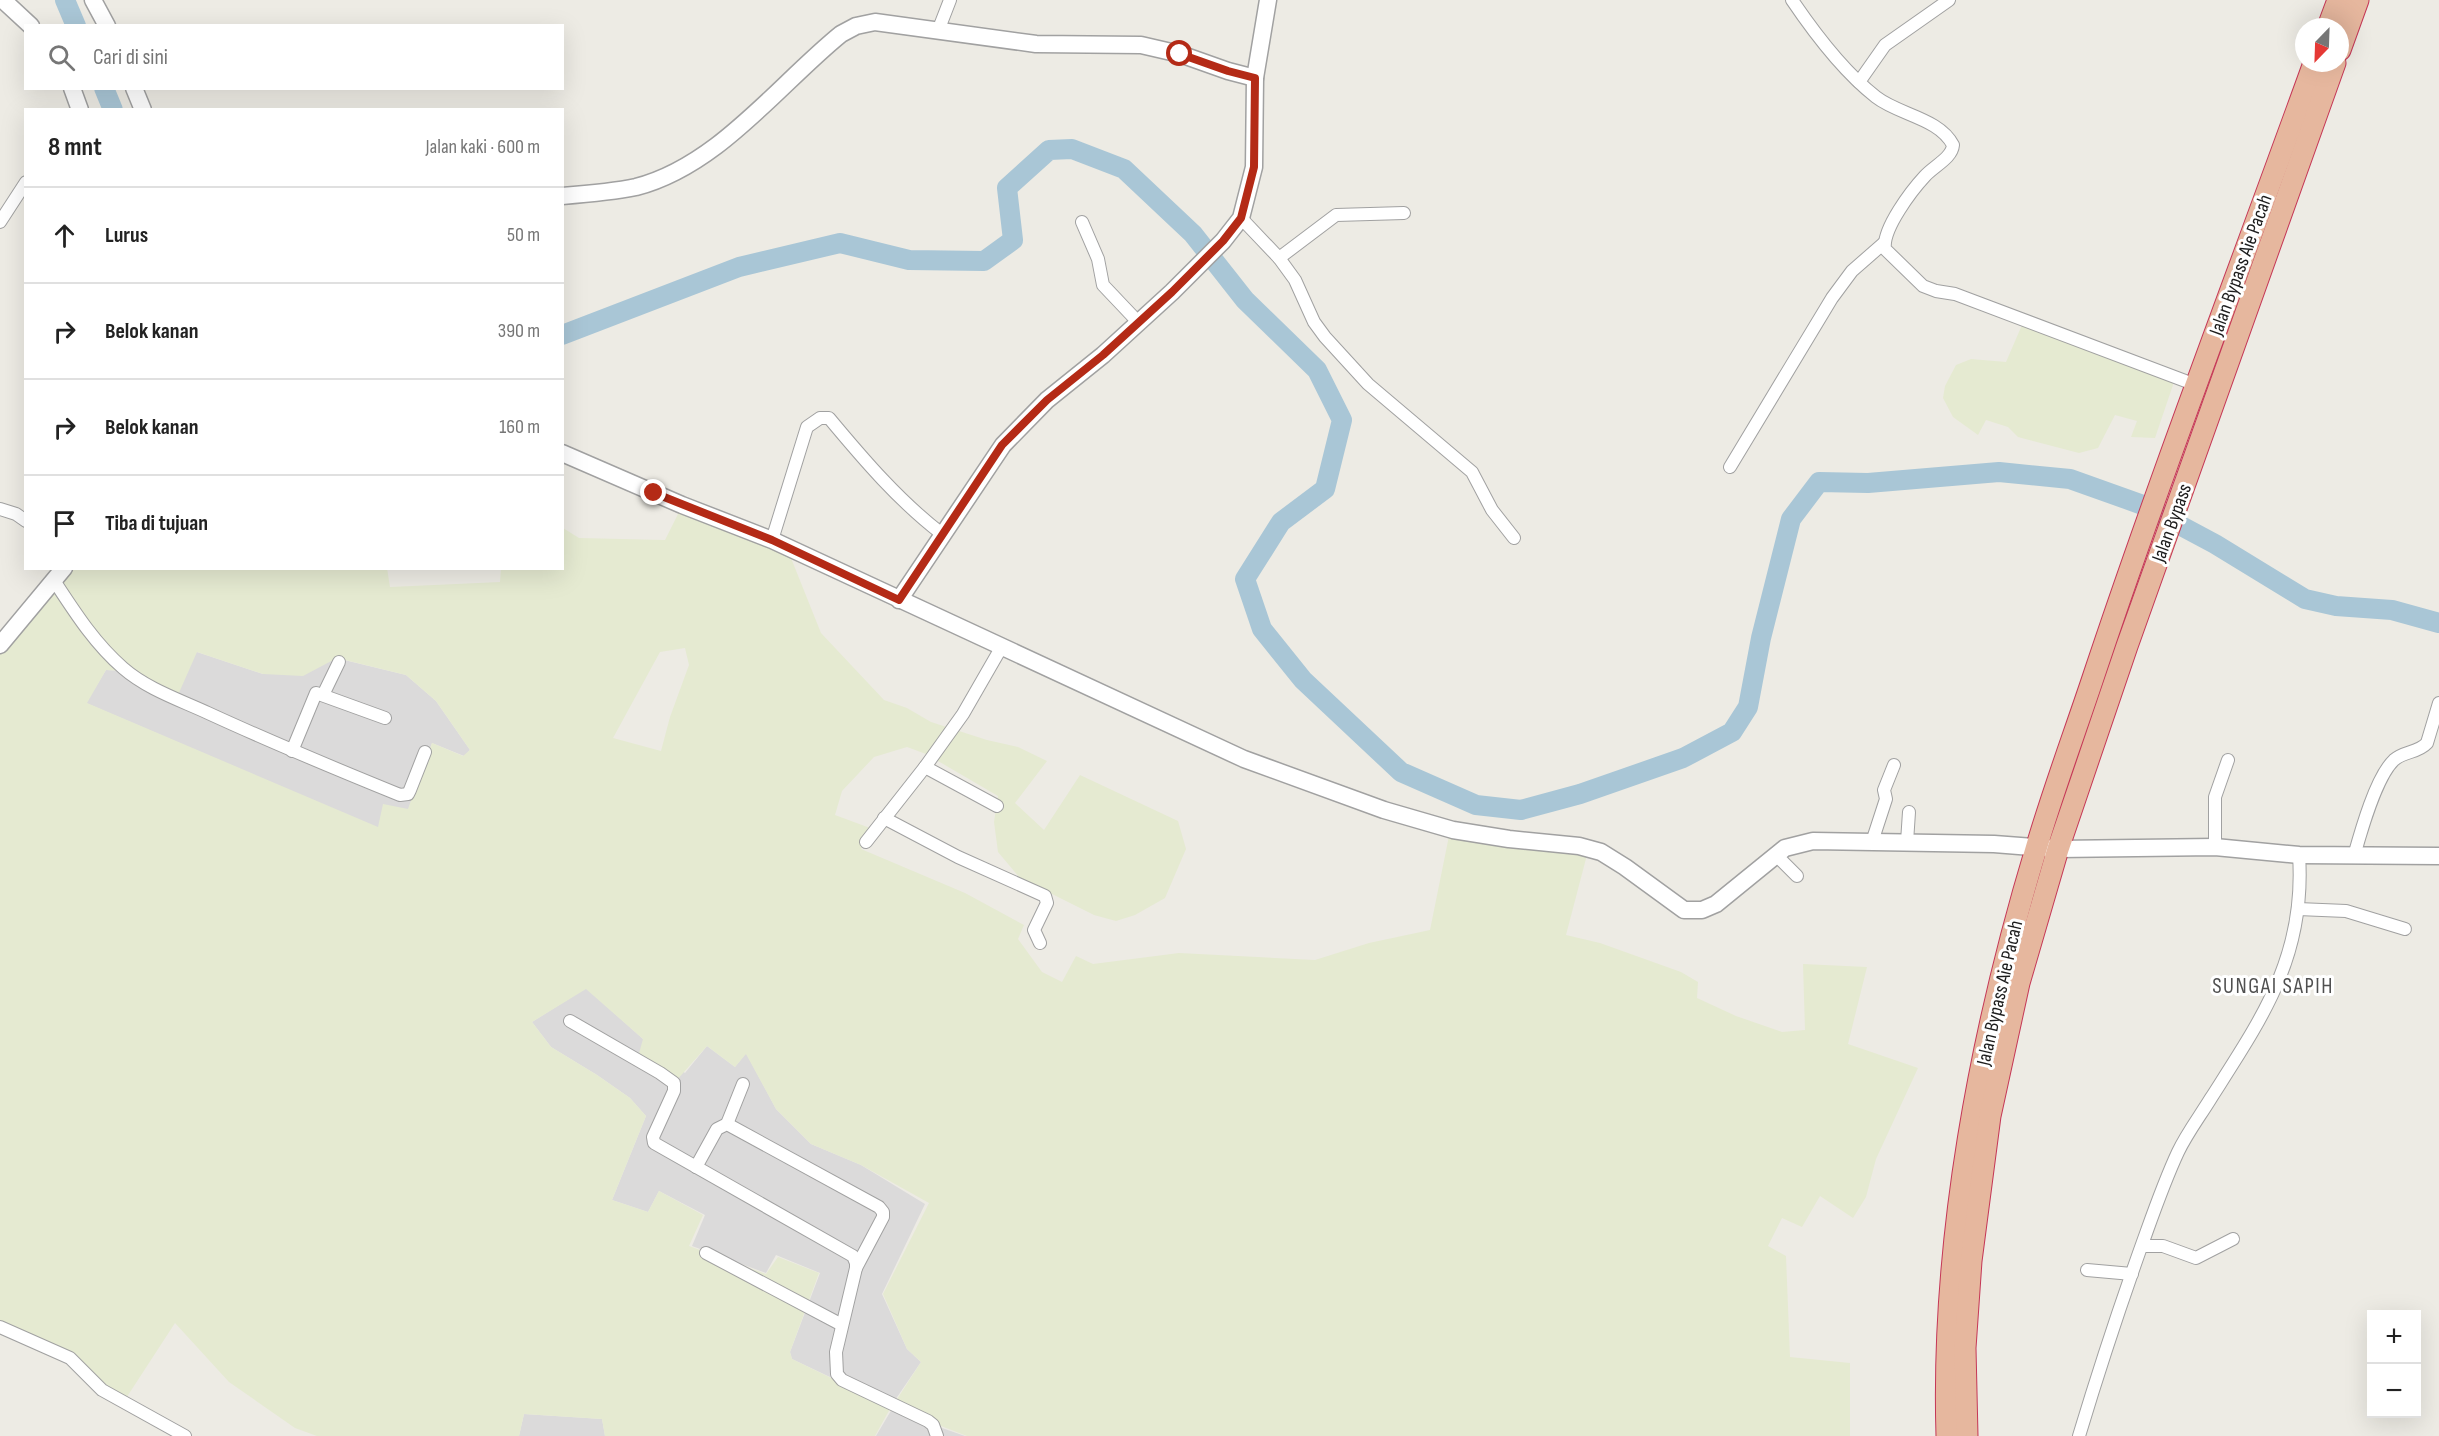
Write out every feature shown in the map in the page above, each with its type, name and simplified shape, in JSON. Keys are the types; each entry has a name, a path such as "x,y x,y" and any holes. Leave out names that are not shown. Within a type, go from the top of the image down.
{"highway":[{"path":"2331,18 2338,0"},
{"path":"2349,25 2358,0"},
{"name":"Jalan Bypass Aie Pacah","path":"2165,467 2311,72"},
{"name":"Jalan Bypass","path":"2154,573 2332,72"},
{"name":"Jalan Bypass","path":"2130,566 2165,467"},
{"name":"Jalan Bypass Aie Pacah","path":"1947,1436 1947,1319 1959,1207 1974,1110 1998,994 2037,847 2130,566"},
{"name":"Jalan Bypass Aie Pacah","path":"1967,1436 1965,1348 1967,1310 1988,1127 2019,983 2058,849 2154,573"}],"street":[{"path":"3,0 29,24"},
{"path":"93,0 106,24"},
{"path":"938,30 951,0"},
{"path":"899,600 1002,445 1047,400 1172,292 1223,241 1241,218 1254,167 1255,78 1268,0"},
{"path":"1730,467 1832,298 1852,272 1884,243 1892,224 1911,192 1926,174 1951,152 1953,145 1945,134 1887,105 1860,82 1829,49 1792,0"},
{"path":"1860,82 1885,45 1949,0"},
{"path":"564,196 637,186 664,177 692,161 749,117 841,34 856,26 875,22 1036,44 1141,45 1180,54 1255,78"},
{"path":"135,90 142,108"},
{"path":"1,219 24,185"},
{"path":"1279,258 1336,215 1404,213"},
{"path":"1241,218 1279,258 1295,280 1314,322 1325,337 1368,384 1472,472 1492,510 1514,538"},
{"path":"1082,222 1098,259 1103,285 1138,323"},
{"path":"1884,243 1888,255 1929,290 1955,294 2196,385"},
{"path":"772,540 807,427 820,418 829,418 882,480 921,519 942,534"},
{"path":"564,454 682,505 772,540 1234,754 1384,810 1453,830 1509,839 1579,846 1601,852 1684,910 1693,912 1716,904 1785,848 1813,841 1907,842 2058,849 2215,847 2299,855 2439,856"},
{"path":"0,509 16,514 24,520"},
{"path":"0,645 59,574 93,638 124,670 160,691 292,751 403,795 410,790 425,752"},
{"path":"866,842 963,714 1001,648"},
{"path":"324,695 339,662"},
{"path":"292,751 315,694 324,695 385,718"},
{"path":"2354,856 2370,804 2388,769 2398,757 2422,749 2427,743 2439,703"},
{"path":"2215,847 2215,797 2228,760"},
{"path":"1872,842 1886,799 1884,790 1894,765"},
{"path":"925,767 997,806"},
{"path":"1907,842 1909,812"},
{"path":"884,818 958,857 1045,896 1047,903 1034,930 1040,943"},
{"path":"1776,855 1797,876"},
{"path":"2079,1436 2103,1356 2178,1152 2243,1048 2280,981 2291,947 2298,909 2299,855"},
{"path":"2298,909 2346,911 2405,929"},
{"path":"570,1021 674,1083 674,1091 653,1137 654,1143 853,1256 856,1269 835,1364 837,1374 842,1380 928,1421 933,1425 937,1436"},
{"path":"696,1167 717,1130 727,1124 743,1084"},
{"path":"727,1124 882,1209 883,1217 856,1269"},
{"path":"2142,1246 2169,1247 2196,1258 2233,1239"},
{"path":"706,1253 843,1325"},
{"path":"2087,1270 2132,1274"},
{"path":"0,1327 70,1358 102,1390 185,1436"}],"shaded area":[{"path":"197,652 263,674 336,658 406,675 436,701 470,750 464,756 432,743 408,810 378,828 86,703 106,670 126,671"},
{"path":"586,988 685,1073 707,1046 735,1067 746,1053 776,1109 811,1144 861,1165 925,1204 882,1294 907,1349 921,1362 891,1406 792,1359 790,1352 820,1273 776,1255 766,1273 692,1246 705,1215 659,1191 648,1212 612,1200 646,1116 630,1098 551,1047 532,1022"},
{"path":"892,1409 916,1419 965,1436 876,1436"},
{"path":"524,1414 602,1419 605,1436 519,1436"}],"green space":[{"path":"2025,318 2175,379 2155,438 2131,437 2137,421 2115,415 2098,448 2079,453 2018,437 2008,427 1986,420 1978,435 1953,417 1943,398 1945,386 1956,365 1971,359 2006,362"},
{"path":"681,508 789,553 821,633 884,700 907,708 931,722 987,740 1018,747 1047,761 1015,803 1044,830 1080,775 1178,821 1186,849 1165,898 1135,915 1116,921 1094,915 1020,878 998,852 994,822 998,796 926,754 907,747 874,757 842,791 835,815 870,828 861,849 965,893 1024,925 1018,939 1042,972 1062,982 1076,956 1093,964 1179,953 1315,960 1369,943 1430,930 1450,831 1588,851 1566,935 1600,943 1681,972 1698,982 1697,998 1736,1016 1782,1032 1805,1030 1803,964 1867,967 1848,1044 1918,1068 1876,1159 1866,1197 1853,1218 1820,1196 1802,1227 1782,1218 1768,1246 1786,1256 1790,1357 1850,1363 1850,1436 967,1436 892,1407 921,1362 907,1349 883,1294 929,1203 861,1165 811,1144 776,1109 746,1054 735,1067 707,1046 676,1081 638,1057 643,1039 586,989 532,1022 551,1047 630,1098 646,1116 612,1200 648,1212 659,1191 703,1215 689,1246 766,1274 778,1257 819,1273 790,1352 792,1359 891,1407 875,1436 605,1436 602,1419 524,1414 519,1436 317,1436 295,1428 229,1382 175,1323 121,1406 74,1361 0,1330 0,643 63,570 387,570 390,587 500,582 501,570 564,570 564,529 579,538 665,540","holes":["685,648 689,665 670,717 661,751 613,738 660,652","197,652 263,674 303,676 337,658 406,675 436,701 470,750 463,756 432,743 408,809 383,804 378,827 87,703 106,670 126,671 178,695"]}],"waterway":[{"path":"65,0 75,24"},
{"path":"105,90 112,108"},
{"path":"564,334 739,267 840,243 909,260 984,261 1013,240 1007,188 1049,150 1072,149 1124,169 1193,234 1245,300 1317,370 1342,420 1325,489 1281,522 1245,579 1262,629 1303,680 1401,772 1476,805 1521,810 1580,794 1683,758 1732,732 1748,707 1761,638 1791,519 1819,482 1868,483 1999,472 2070,479 2140,504 2215,544 2305,599 2336,606 2392,610 2439,623"}],"district":[{"name":"SUNGAI SAPIH","path":"2273,986"}],"route":[{"path":"654,493 772,540 899,600 1002,445 1047,400 1103,355 1172,292 1223,241 1241,218 1250,190 1254,167 1255,78 1180,54"}]}
